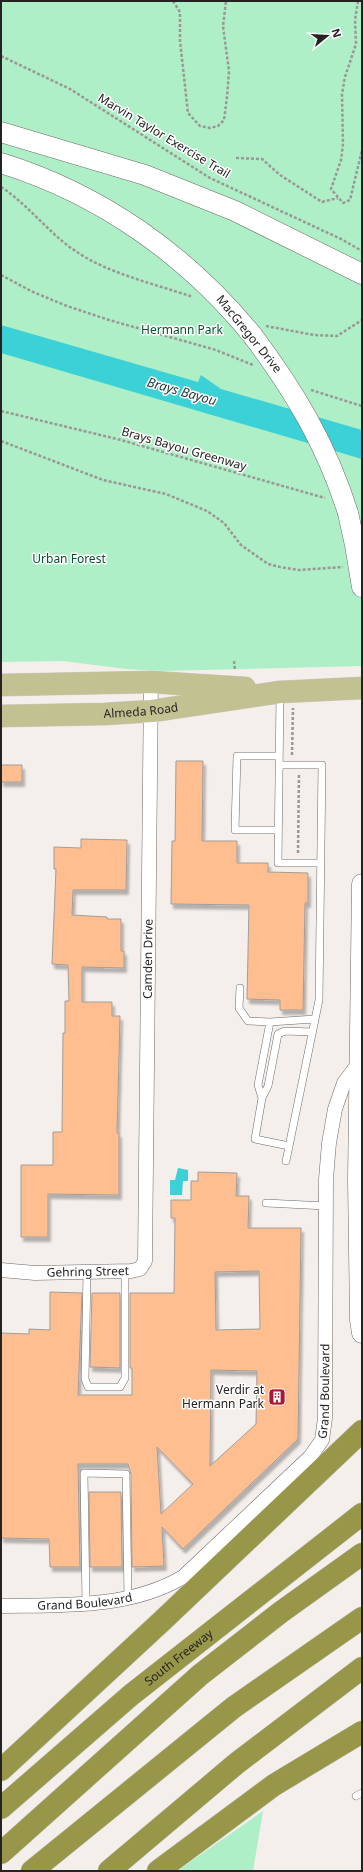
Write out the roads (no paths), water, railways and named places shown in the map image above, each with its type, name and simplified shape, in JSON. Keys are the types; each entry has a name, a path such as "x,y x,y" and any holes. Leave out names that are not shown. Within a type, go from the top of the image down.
{"highway":[{"path":"1,1770 162,1622 226,1559 362,1431"},
{"name":"South Freeway","path":"1,1808 131,1695 362,1514"},
{"path":"1,1853 200,1675 281,1612 362,1554"},
{"path":"32,1871 234,1707 362,1618"},
{"path":"109,1871 237,1763 362,1668"},
{"path":"158,1871 274,1785 362,1732"}],"main road":[{"path":"1,132 58,148 145,176 235,211 362,274"},
{"path":"47,180 58,148"},
{"name":"MacGregor Drive","path":"1,163 47,180 109,211 168,250 257,330 312,424 329,460 348,513 362,587"},
{"name":"Almeda Road","path":"1,685 152,682 287,691"},
{"name":"Almeda Road","path":"1,716 105,714 152,711 287,691 362,688"},
{"path":"362,884 358,1180 360,1320 362,1333"}],"street":[{"name":"Camden Drive","path":"145,1235 152,682"},
{"name":"Grand Boulevard","path":"1,1606 86,1604 128,1598 161,1589 183,1577 310,1457 322,1440 325,1418 327,1368 326,1206 329,1150 335,1108 344,1083 359,1063"},
{"name":"Gehring Street","path":"1,1270 35,1273 125,1272 140,1269 145,1261 145,1235"}],"lane":[{"path":"287,691 279,756 278,863 321,863"},
{"path":"278,830 235,830 237,756 279,756"},
{"path":"279,765 322,765 318,1000 286,1161"},
{"path":"240,988 240,1008 248,1021 270,1022 315,1019"},
{"path":"262,1098 258,1085 270,1022"},
{"path":"289,1146 255,1139 262,1098 268,1086 278,1034 285,1031 312,1032"},
{"path":"266,1203 326,1206"},
{"path":"86,1272 85,1379 88,1387 120,1387 125,1378 125,1272"},
{"path":"86,1604 84,1473 126,1474 128,1598"}],"water":[{"name":"Brays Bayou","path":"1,325 198,382 201,375 221,389 362,430 362,459 1,353"},
{"path":"178,1168 188,1170 188,1181 183,1181 182,1195 170,1195 170,1180 175,1180"}],"place":[{"name":"Verdir at Hermann Park","path":"277,1397"}],"park label":[{"name":"Hermann Park","path":"182,330"},
{"name":"Urban Forest","path":"69,559"}]}
